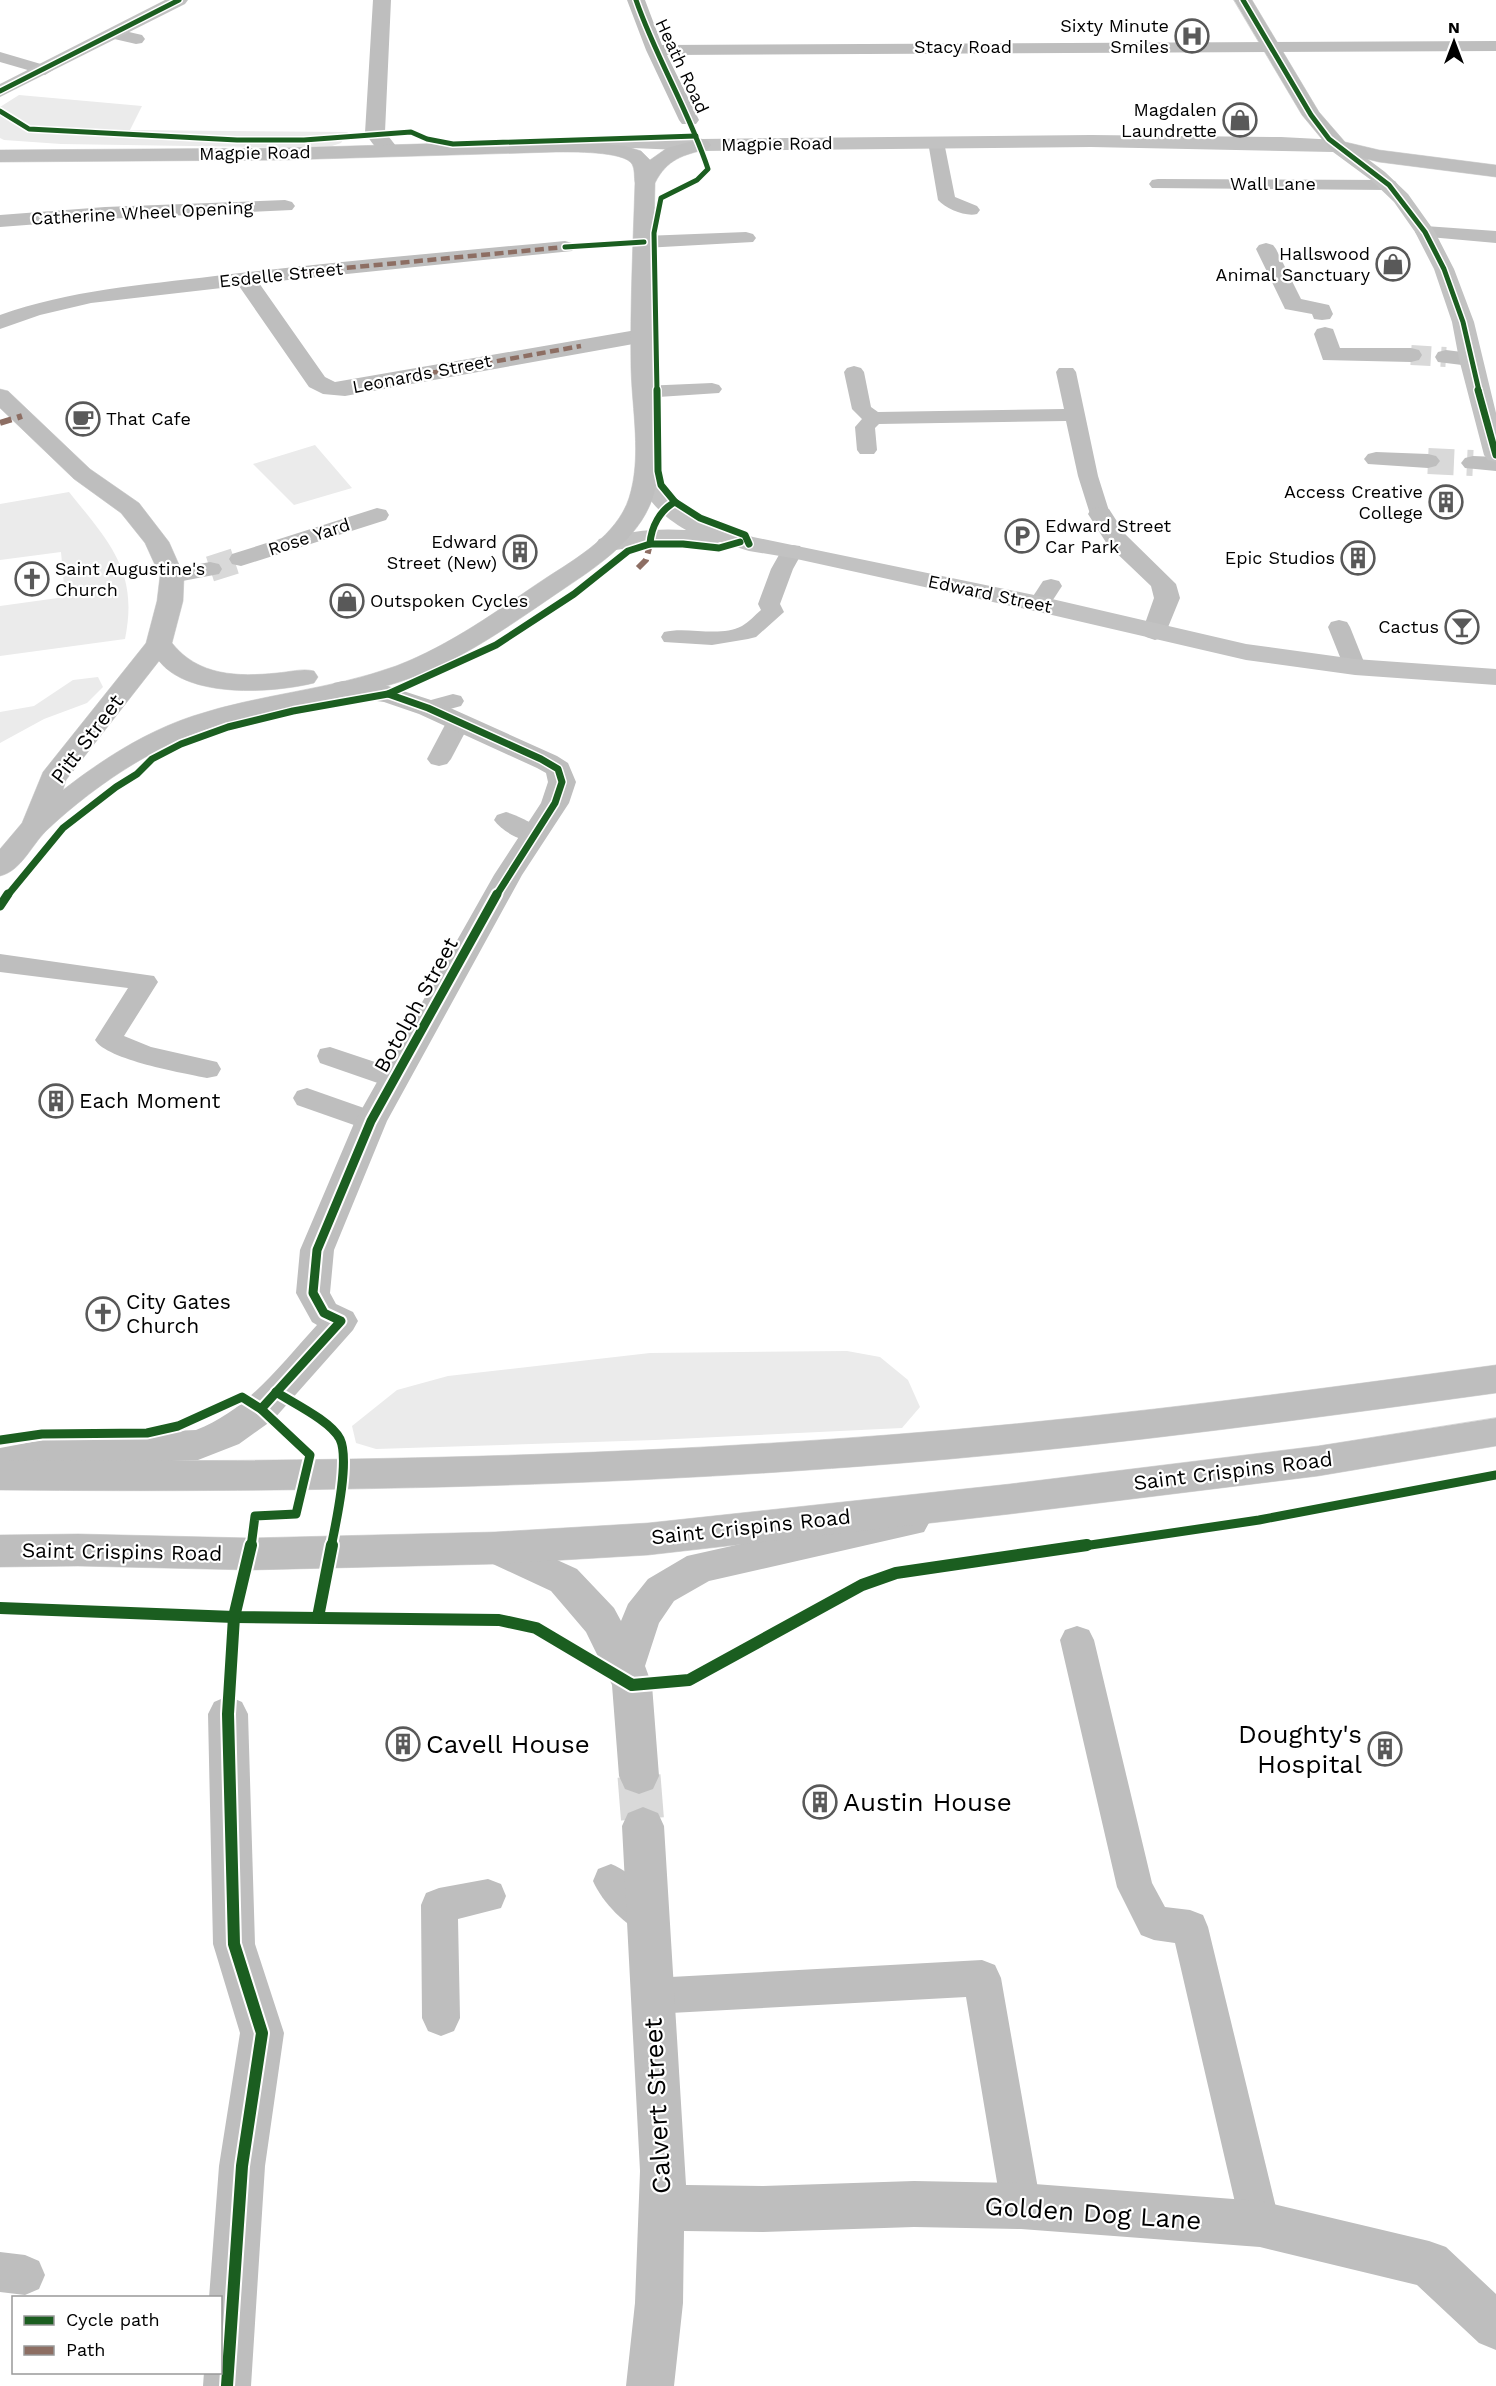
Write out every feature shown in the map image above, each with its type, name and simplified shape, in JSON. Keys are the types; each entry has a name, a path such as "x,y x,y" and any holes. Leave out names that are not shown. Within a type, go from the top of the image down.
{"street":[{"path":"0,91 179,0"},
{"path":"382,0 375,133 390,151"},
{"name":"Heath Road","path":"636,0 655,50 696,134"},
{"path":"1243,0 1311,115 1338,146 1389,185 1425,232 1452,288 1463,322 1470,359 1489,400 1496,455"},
{"path":"116,33 136,39"},
{"name":"Stacy Road","path":"655,50 1496,46"},
{"path":"645,183 652,168 664,156 696,134"},
{"name":"Magpie Road","path":"0,156 390,151 556,146 633,142 696,134 936,141 1269,142 1338,146"},
{"path":"556,146 601,149 636,156 641,161 645,183 644,242 746,238"},
{"path":"1338,146 1379,156 1496,171"},
{"name":"Catherine Wheel Opening","path":"0,221 105,213 285,206"},
{"path":"1425,232 1496,237"},
{"name":"Edward Street","path":"644,242 642,336 646,474 658,497 678,516 703,529 736,541 1045,595 1155,632 1258,654 1355,667 1496,677"},
{"name":"Esdelle Street","path":"0,322 91,297 565,247"},
{"path":"1266,249 1293,304"},
{"name":"Leonards Street","path":"245,279 317,382 331,388 345,389 642,336"},
{"path":"1266,303 1293,304 1321,310 1322,339 1411,355"},
{"path":"1446,357 1470,359"},
{"path":"0,396 82,474 130,508 157,542 172,576 170,601 159,644 166,656 183,670 207,680 270,683 332,673 499,619"},
{"path":"1377,459 1428,461"},
{"path":"35,826 87,782 176,731 220,716 343,689 402,672 448,653 571,573 608,544 630,519 640,501 646,474"},
{"path":"1100,514 1116,539 1162,584 1167,598 1155,632"},
{"name":"Rose Yard","path":"241,559 377,515"},
{"path":"608,544 649,536 736,541"},
{"path":"172,576 210,569"},
{"name":"Pitt Street","path":"0,867 35,826 53,778 159,644"},
{"name":"Botolph Street","path":"0,1463 69,1450 198,1445 226,1434 261,1409 340,1320 324,1313 313,1293 317,1250 371,1121 503,885 555,803 562,782 558,769 446,711 388,694 343,689"},
{"path":"0,1475 297,1475 647,1463 868,1451 1019,1438 1285,1409 1496,1379"},
{"name":"Saint Crispins Road","path":"0,1551 78,1550 250,1554 495,1548 648,1539 1010,1499 1318,1461 1496,1432"},
{"path":"625,1666 642,1616 661,1590 700,1567 1010,1499"},
{"path":"495,1548 564,1580 600,1620 625,1666 632,1685 639,1776"},
{"path":"227,2386 242,2166 262,2033 234,1944 228,1714"},
{"name":"Calvert Street","path":"644,1826 663,2171 659,2303 650,2386"},
{"name":"Golden Dog Lane","path":"661,2208 763,2209 914,2204 1020,2206 1260,2224 1429,2265 1496,2326"}],"lane":[{"path":"0,57 45,70"},
{"path":"936,141 946,200 971,210"},
{"name":"Wall Lane","path":"1158,184 1389,185"},
{"path":"854,372 862,409 873,418 1073,415"},
{"path":"1066,372 1073,415 1100,514"},
{"path":"643,392 712,389"},
{"path":"867,450 865,426 873,418"},
{"path":"672,637 712,638 748,632 773,612 769,604 773,588 792,551"},
{"path":"1339,627 1355,667"},
{"path":"439,759 446,711"},
{"path":"506,820 534,836"},
{"path":"0,963 144,982 108,1040 145,1055 207,1069"},
{"path":"330,1056 395,1079"},
{"path":"307,1098 371,1121"},
{"path":"1077,1640 1135,1887 1154,1923 1190,1927 1260,2224"},
{"path":"610,1881 648,1918"},
{"path":"441,2018 439,1905 488,1896"},
{"path":"652,1996 982,1978 1020,2206"}],"shaded area":[{"path":"19,95 142,106 130,130 348,132 341,143 326,148 61,144 4,140 0,138 0,107"},
{"path":"315,445 352,488 294,505 253,464"},
{"path":"69,492 97,526 117,559 124,576 128,594 125,639 0,656 0,606 65,597 61,552 0,560 0,504"},
{"path":"98,677 103,687 87,703 44,719 0,743 0,712 34,706 73,680"},
{"path":"847,1351 880,1357 908,1380 920,1407 902,1428 655,1440 376,1449 356,1443 352,1426 397,1390 448,1376 650,1353"}],"tunnel":[{"path":"1411,355 1446,357"},
{"path":"1428,461 1473,463"},
{"path":"210,569 241,559"},
{"path":"639,1776 643,1826"}],"marked path":[{"path":"293,273 565,247"},
{"path":"364,385 581,346"},
{"path":"0,423 22,416"},
{"path":"638,568 646,560 650,544 654,544"}],"cycle path":[{"path":"0,91 179,0"},
{"path":"0,906 11,889 63,828 116,787 137,774 152,759 181,744 228,727 293,711 388,694 496,645 574,594 628,551 650,544 657,520 665,509 675,502 661,485 658,471 654,233 661,198 697,180 708,169 701,147 652,43 636,0"},
{"path":"1243,0 1311,115 1329,139 1389,185 1425,232 1444,269 1463,322 1470,359 1496,455"},
{"path":"0,111 29,129 237,140 304,140 411,132 427,139 453,144 696,136"},
{"path":"565,247 644,242"},
{"path":"675,502 700,518 745,535 749,544"},
{"path":"650,544 683,544 719,548 740,542"},
{"path":"261,1409 341,1321 324,1313 313,1293 317,1250 371,1121 508,875 555,803 562,782 558,769 541,759 428,708 388,694"},
{"path":"276,1392 335,1432 340,1439 343,1451 340,1496 318,1617"},
{"path":"0,1440 42,1434 147,1433 178,1426 242,1397 261,1409 310,1455 296,1514 255,1516 250,1554 234,1617 228,1714 234,1944 262,2033 242,2166 227,2386"},
{"path":"0,1608 234,1617 499,1620 536,1628 632,1685 689,1680 862,1585 896,1573 1259,1520 1496,1475"}],"place":[{"name":"Sixty Minute Smiles","path":"1192,36"},
{"name":"Magdalen Laundrette","path":"1240,120"},
{"name":"Hallswood Animal Sanctuary","path":"1393,264"},
{"name":"That Cafe","path":"83,419"},
{"name":"Access Creative College","path":"1446,502"},
{"name":"Edward Street Car Park","path":"1022,536"},
{"name":"Edward Street (New)","path":"520,552"},
{"name":"Epic Studios","path":"1358,558"},
{"name":"Saint Augustine's Church","path":"32,579"},
{"name":"Outspoken Cycles","path":"347,601"},
{"name":"Cactus","path":"1462,627"},
{"name":"Each Moment","path":"56,1101"},
{"name":"City Gates Church","path":"103,1314"},
{"name":"Cavell House","path":"403,1744"},
{"name":"Doughty's Hospital","path":"1385,1749"},
{"name":"Austin House","path":"820,1802"}]}
